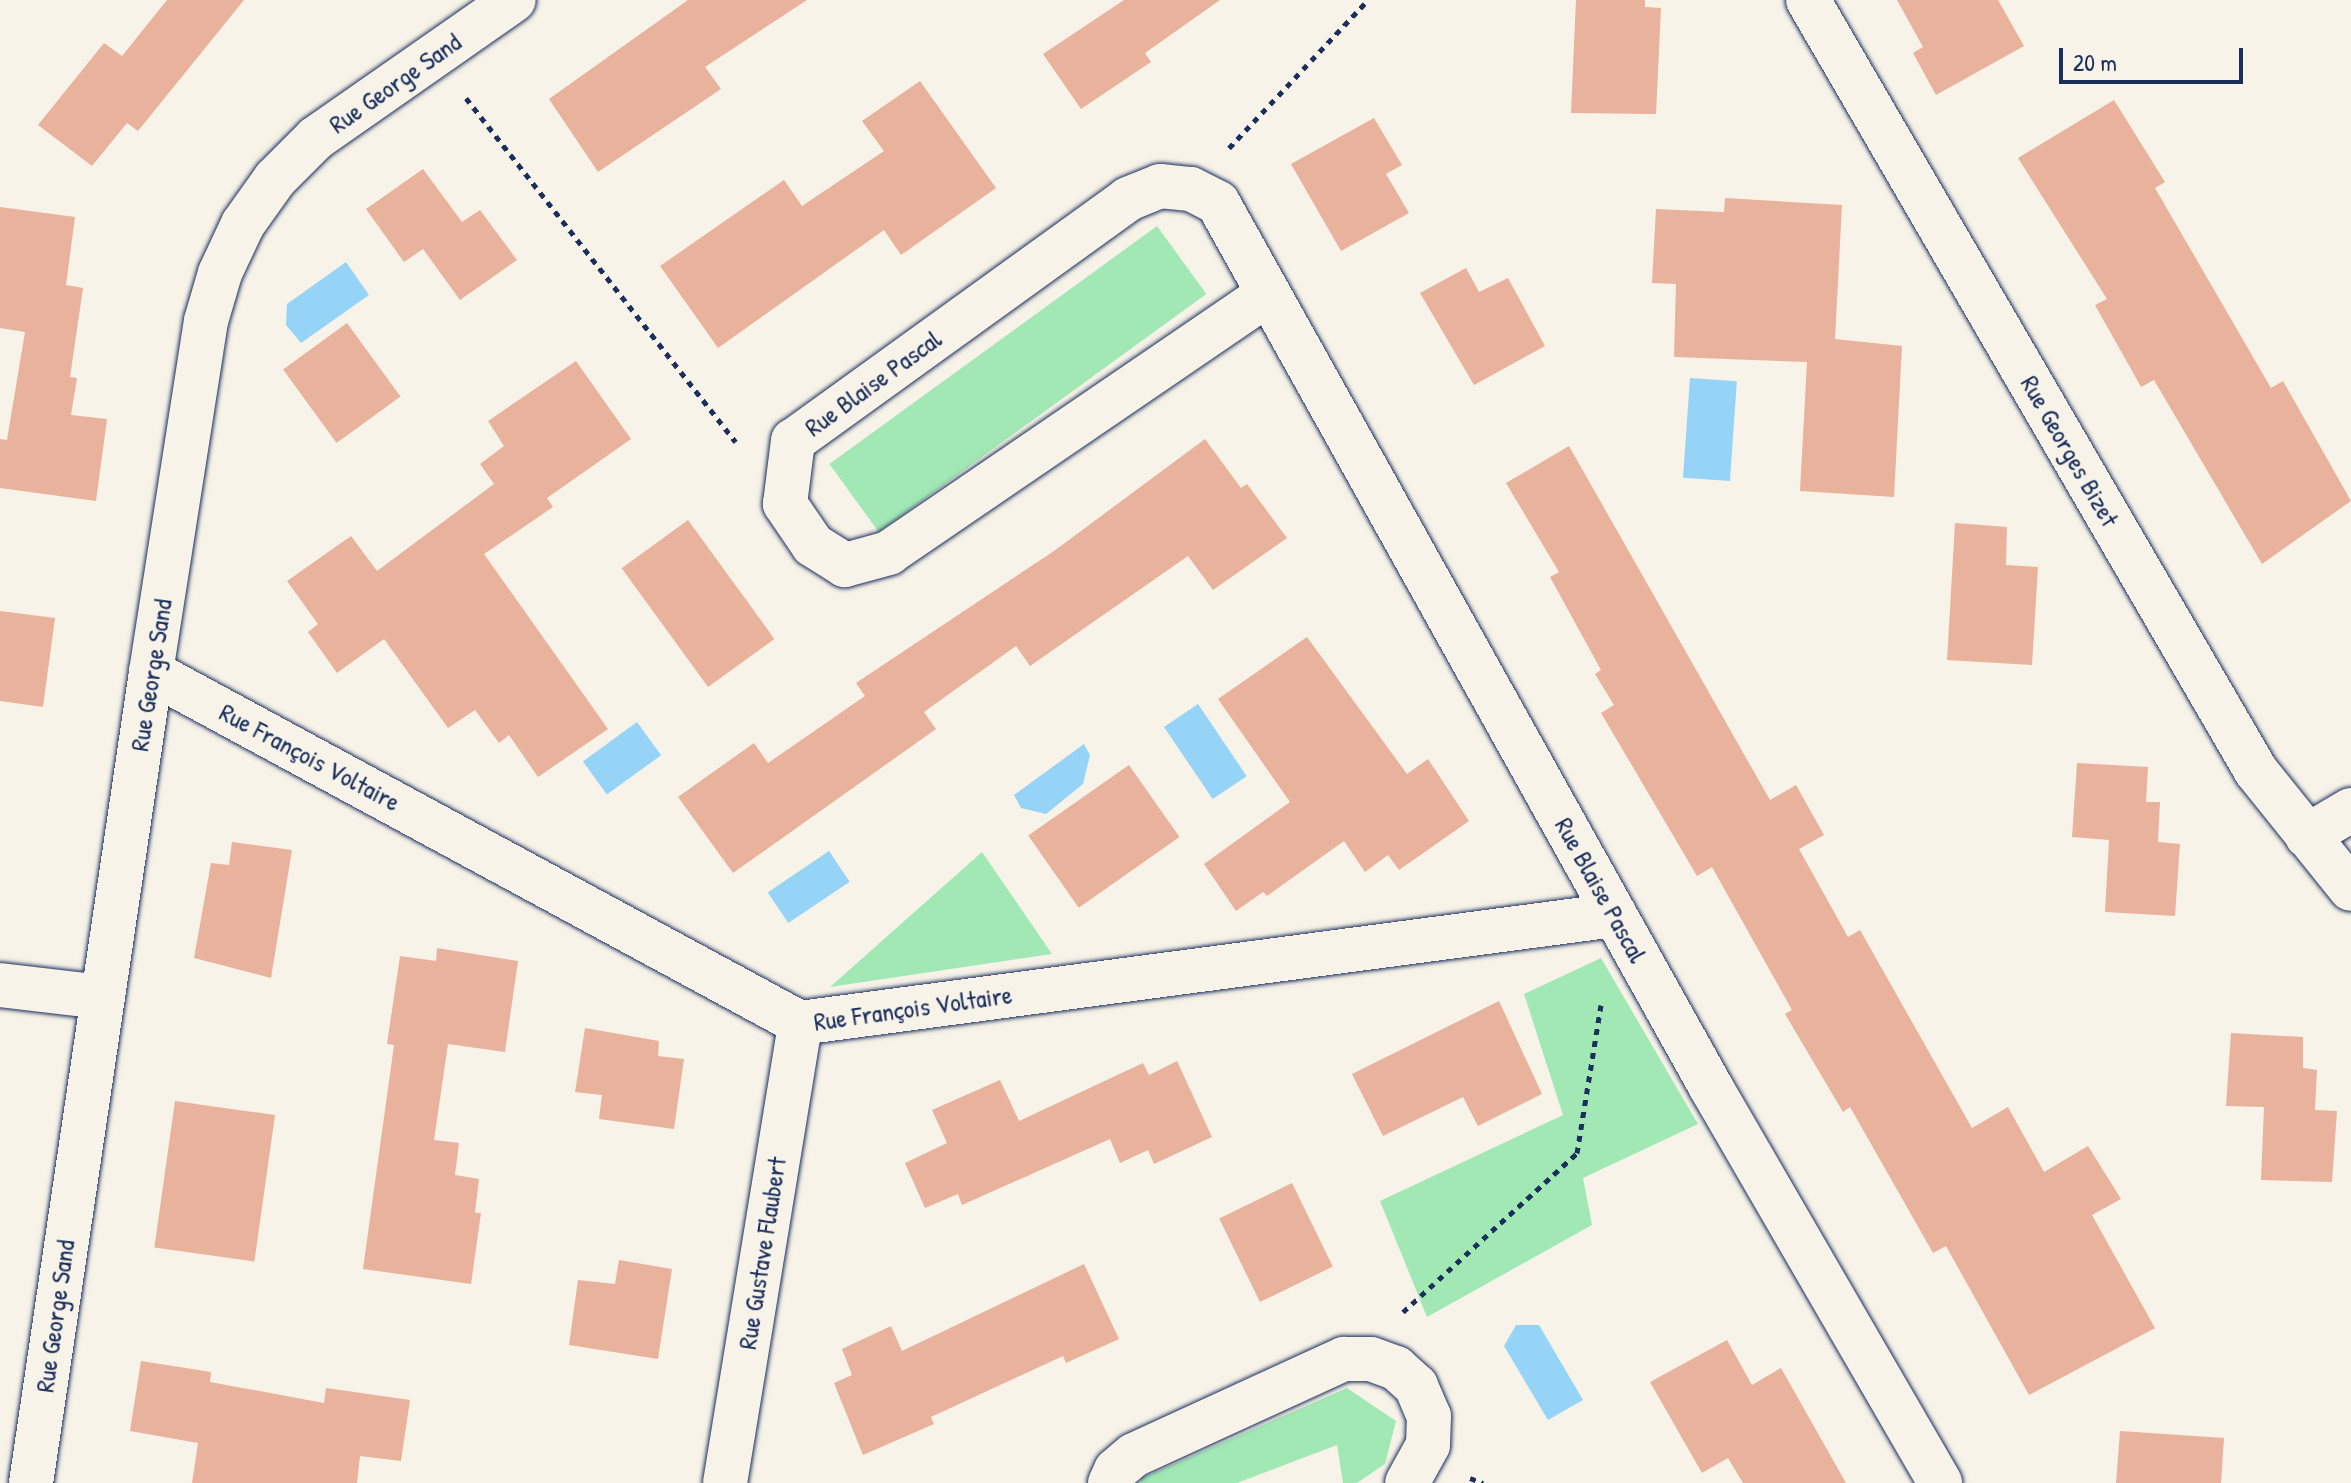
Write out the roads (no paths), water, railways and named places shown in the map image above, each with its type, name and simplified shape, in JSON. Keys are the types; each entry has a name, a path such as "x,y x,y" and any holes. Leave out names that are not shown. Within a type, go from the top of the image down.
{"street":[{"name":"Rue George Sand","path":"31,1483 151,672 206,321 220,273 259,202 316,138 514,0"},
{"name":"Rue Georges Bizet","path":"1808,0 2256,771 2351,889"},
{"name":"Rue Blaise Pascal","path":"1268,294 889,553 845,565 813,545 785,504 793,441 1128,199 1160,186 1191,189 1218,203 1615,915 1940,1483"},
{"name":"Rue François Voltaire","path":"151,672 800,1023 1615,915"},
{"path":"2307,836 2351,810"},
{"path":"0,985 102,997"},
{"name":"Rue Gustave Flaubert","path":"725,1483 800,1023"},
{"path":"1110,1483 1116,1470 1134,1455 1322,1365 1371,1359 1396,1368 1416,1386 1429,1416 1428,1445 1407,1483"}],"water":[{"path":"346,262 369,295 301,343 286,325 287,304"},
{"path":"1690,378 1737,381 1730,481 1683,478"},
{"path":"1198,704 1247,776 1213,799 1164,727"},
{"path":"637,722 661,755 607,795 583,761"},
{"path":"1084,744 1090,755 1083,784 1046,814 1021,808 1014,795"},
{"path":"829,851 850,882 788,923 768,892"},
{"path":"1516,1325 1539,1325 1583,1400 1548,1420 1504,1346"}]}
